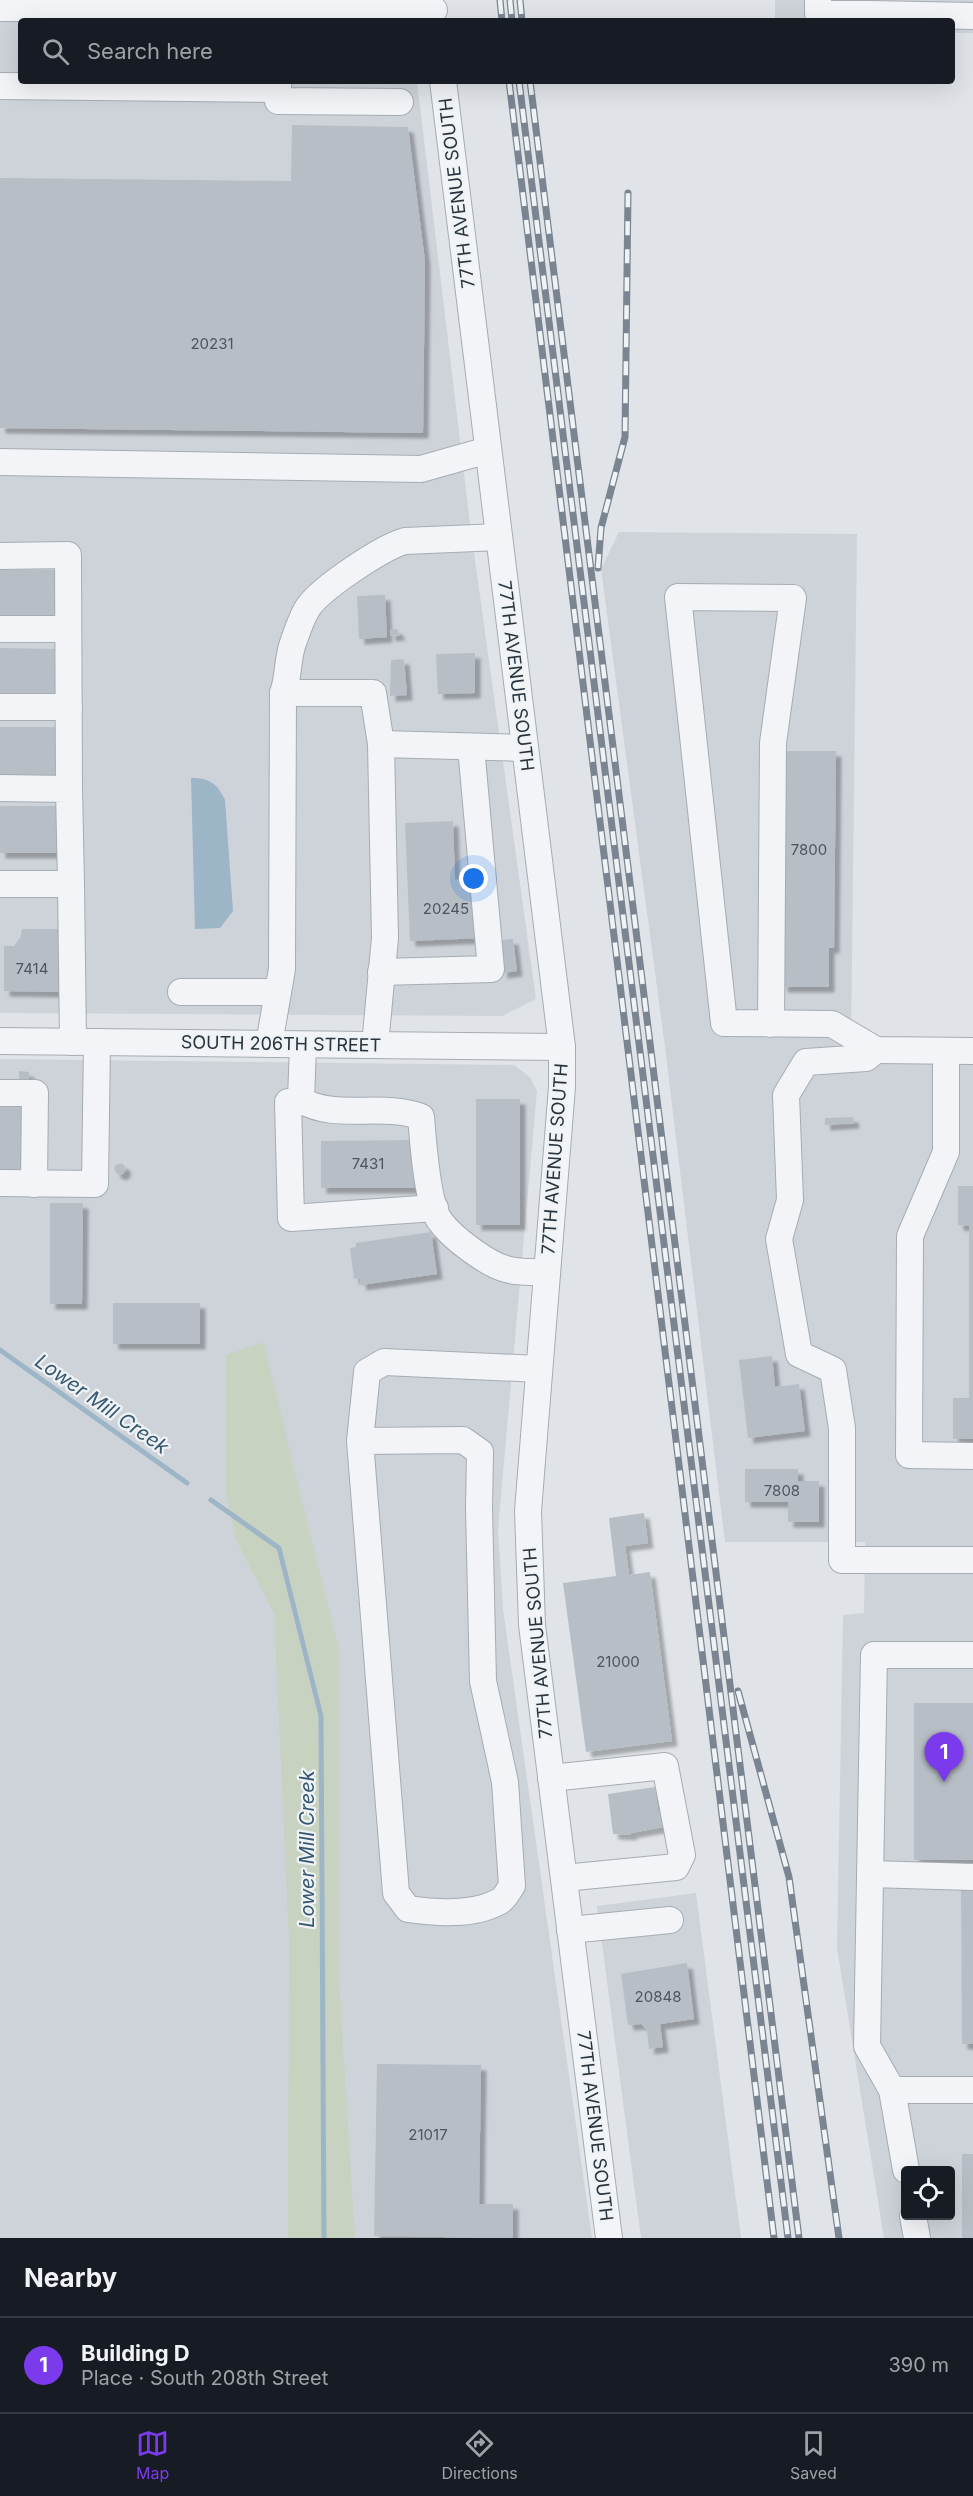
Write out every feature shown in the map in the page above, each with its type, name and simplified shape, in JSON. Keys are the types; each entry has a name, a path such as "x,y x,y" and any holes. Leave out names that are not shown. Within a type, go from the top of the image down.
{"street":[{"path":"818,6 973,16"},
{"path":"0,8 280,15 434,10"},
{"name":"77TH AVENUE SOUTH","path":"443,84 562,1047 562,1087 528,1511 528,1556 532,1625 609,2238"},
{"path":"0,86 278,85 278,100 400,102"},
{"path":"0,462 421,469 488,450"},
{"path":"269,1044 282,969 283,693 288,679 292,646 308,608 327,589 391,544 405,541 499,537"},
{"path":"0,555 68,555 71,884 95,1184 0,1183"},
{"path":"771,1024 773,743 793,598 678,597 724,1023 771,1024 832,1024 876,1050 973,1051"},
{"path":"0,629 68,629"},
{"path":"283,693 373,693 381,744 385,938 375,1045"},
{"path":"0,707 69,707"},
{"path":"381,744 525,748"},
{"path":"381,972 491,969 471,747"},
{"path":"0,788 69,789"},
{"path":"0,884 71,884"},
{"path":"181,992 278,992"},
{"name":"SOUTH 206TH STREET","path":"0,1041 562,1047"},
{"path":"301,1100 303,1044"},
{"path":"876,1050 866,1058 806,1062 786,1095 789,1200 779,1239 799,1354 833,1370 842,1428 842,1560 973,1560"},
{"path":"946,1051 946,1152 910,1236 909,1455 973,1456"},
{"path":"0,1093 34,1093 34,1184"},
{"path":"435,1208 291,1218 288,1102 301,1100 315,1108 405,1111 421,1117 427,1175 438,1220 466,1246 505,1269 547,1272"},
{"path":"360,1441 463,1440 480,1452 483,1681 506,1782 512,1886 502,1900 479,1909 431,1912 408,1909 396,1893 360,1441 367,1372 384,1362 539,1369"},
{"path":"905,2166 892,2090 867,2046 874,1655 973,1655"},
{"path":"551,1778 665,1766 682,1855 676,1867 564,1878"},
{"path":"870,1874 973,1877"},
{"path":"570,1930 670,1920"},
{"path":"892,2090 973,2090"},
{"path":"914,2220 917,2238"}],"shaded area":[{"path":"0,0 351,18 18,18 18,84 417,84 470,524 536,999 502,1016 0,1013"},
{"path":"775,0 973,0 973,33 955,33 955,18 775,18"},
{"path":"619,532 857,534 851,1048 973,1061 973,2238 884,2238 837,1948 843,1615 864,1613 865,1542 725,1542 665,1047 601,569"},
{"path":"0,1059 514,1065 530,1077 537,1091 498,1530 503,1609 592,2238 0,2238"},
{"path":"696,1893 741,2238 641,2238 597,1906"}],"green space":[{"path":"263,1342 339,1648 339,1979 355,2238 288,2238 289,1941 274,1614 236,1540 226,1493 226,1355"}],"water":[{"path":"191,778 203,779 212,783 219,789 225,800 233,911 220,928 195,929"}],"building":[{"path":"292,125 408,127 425,261 423,433 0,428 0,178 291,181"},
{"path":"0,570 62,570 62,618 0,618"},
{"path":"385,595 387,637 359,639 357,596"},
{"path":"390,629 397,629 400,635 390,636"},
{"path":"0,648 62,649 61,696 0,696"},
{"path":"475,653 475,693 438,694 436,654"},
{"path":"404,659 407,695 390,696 391,660"},
{"path":"0,727 62,727 62,775 0,775"},
{"path":"784,751 836,751 834,948 829,948 829,987 782,987"},
{"path":"0,806 62,806 62,853 0,853"},
{"path":"453,821 455,880 481,879 483,938 410,941 405,823"},
{"path":"22,929 60,929 60,992 4,991 4,946 14,946 21,936"},
{"path":"513,939 517,971 502,973 498,940"},
{"path":"19,1071 29,1072 29,1085 19,1085"},
{"path":"476,1099 520,1099 520,1225 476,1225"},
{"path":"0,1106 25,1107 25,1173 0,1172"},
{"path":"853,1117 854,1123 825,1125 825,1118"},
{"path":"415,1140 415,1188 321,1188 321,1141"},
{"path":"120,1164 124,1165 124,1173 120,1174 116,1173 115,1169 116,1165"},
{"path":"958,1186 973,1186 973,1439 953,1439 953,1398 969,1398 969,1226 958,1225"},
{"path":"50,1203 83,1203 82,1304 50,1304"},
{"path":"431,1232 437,1274 361,1285 360,1278 354,1279 350,1248 356,1247 356,1243"},
{"path":"113,1303 200,1303 200,1344 113,1344"},
{"path":"772,1356 775,1387 799,1384 805,1431 748,1438 739,1360"},
{"path":"745,1469 798,1469 798,1481 819,1481 819,1522 788,1522 788,1502 745,1502"},
{"path":"644,1513 648,1543 625,1546 629,1575 650,1572 672,1741 586,1752 563,1583 616,1576 609,1518"},
{"path":"914,1703 973,1703 973,1860 914,1860"},
{"path":"655,1787 658,1811 667,1810 669,1826 631,1833 631,1835 613,1834 608,1794"},
{"path":"961,1887 973,1887 973,2044 962,2044"},
{"path":"687,1963 694,2019 660,2024 663,2047 649,2049 647,2030 641,2024 628,2025 621,1974"},
{"path":"377,2064 481,2065 479,2204 513,2204 513,2238 374,2236"},
{"path":"962,2154 973,2154 973,2238 962,2238"}],"waterway":[{"name":"Lower Mill Creek","path":"0,1350 187,1483"},
{"name":"Lower Mill Creek","path":"211,1500 279,1548 321,1716 324,2238"}],"railway":[{"path":"500,0 502,18"},
{"path":"510,0 512,18"},
{"path":"520,0 522,18"},
{"path":"509,84 774,2238"},
{"path":"519,84 788,2238"},
{"path":"530,84 799,2238"},
{"path":"598,568 601,528 625,437 628,193"},
{"path":"738,1691 789,1877 839,2238"}],"place":[{"name":"Building D","path":"944,1782"}]}
